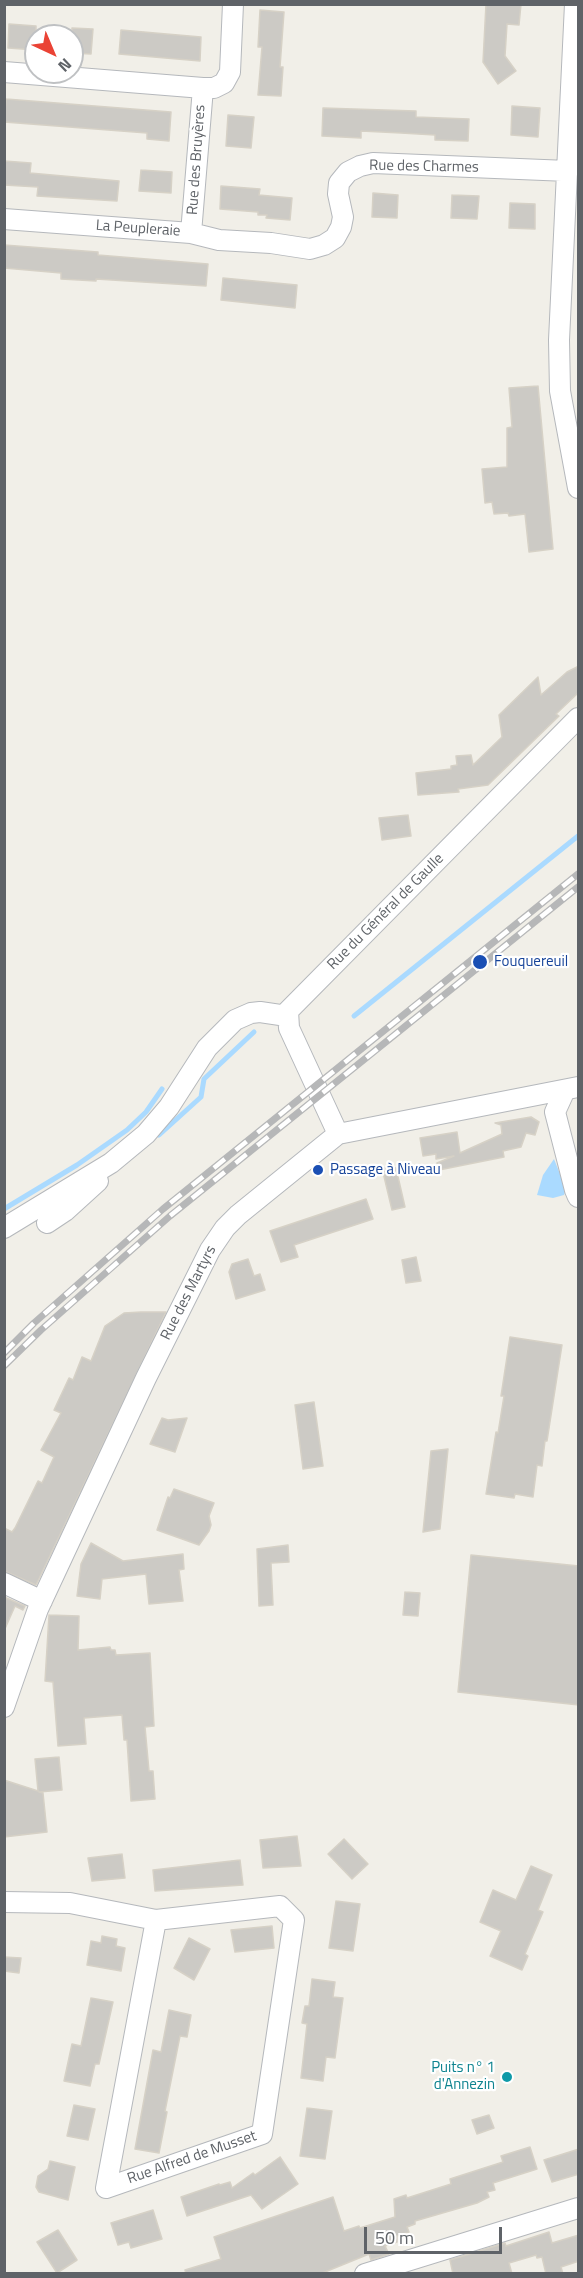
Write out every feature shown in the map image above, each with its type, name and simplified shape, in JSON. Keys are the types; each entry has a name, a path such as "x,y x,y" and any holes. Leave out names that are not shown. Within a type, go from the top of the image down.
{"street":[{"name":"Rue des Bruyères","path":"4,72 214,88 224,83 230,72 233,4"},
{"path":"575,4 559,340 560,391 579,488"},
{"name":"Rue des Bruyères","path":"191,233 203,88"},
{"name":"Rue des Charmes","path":"271,243 310,249 324,245 335,238 343,217 338,194 339,183 348,172 360,166 373,163 568,171"},
{"name":"La Peupleraie","path":"4,219 191,233 219,240 271,243"},
{"name":"Rue du Général de Gaulle","path":"287,1017 291,1008 579,718"},
{"path":"47,1223 65,1212 82,1197 106,1174 123,1153 160,1119 207,1048 235,1020 251,1013 273,1013 287,1017 289,1028 338,1134"},
{"path":"572,1089 555,1112 574,1190 579,1197"},
{"name":"Rue des Martyrs","path":"4,1707 12,1662 146,1378 215,1241 238,1215 338,1134 572,1089"},
{"path":"4,1228 123,1153"},
{"path":"4,1583 42,1601"},
{"name":"Rue Alfred de Musset","path":"4,1902 70,1903 156,1920 280,1906 294,1920 262,2134 106,2188 156,1920"},
{"path":"365,2274 579,2208"}],"water":[{"path":"554,1159 566,1189 564,1195 553,1198 537,1195 543,1175"}],"building":[{"path":"486,4 521,4 519,25 507,24 505,56 516,71 498,84 483,62"},
{"path":"260,10 284,12 280,67 283,67 281,96 258,95 262,47 258,47"},
{"path":"9,24 24,25 24,49 8,48"},
{"path":"84,29 93,29 91,54 84,54"},
{"path":"121,30 201,37 200,61 119,54"},
{"path":"6,99 171,112 169,141 147,139 147,133 4,122"},
{"path":"512,106 540,108 538,137 511,135"},
{"path":"323,108 416,111 416,117 469,119 468,141 435,140 435,135 361,131 361,138 322,136"},
{"path":"228,115 254,117 251,148 226,146"},
{"path":"4,161 31,163 30,173 119,181 117,201 37,196 38,187 4,185"},
{"path":"141,170 172,172 171,193 139,191"},
{"path":"221,186 260,189 259,195 292,198 290,220 266,218 267,215 258,215 258,212 220,209"},
{"path":"373,193 398,195 397,218 372,217"},
{"path":"452,195 479,196 477,219 451,218"},
{"path":"510,203 535,204 535,229 509,228"},
{"path":"4,245 208,264 206,286 61,279 61,273 4,268"},
{"path":"223,278 297,285 295,308 221,300"},
{"path":"538,386 553,549 529,552 525,514 509,516 508,513 494,514 492,502 485,503 482,469 507,467 507,428 512,427 509,388"},
{"path":"579,666 578,693 556,714 559,716 488,785 458,789 459,792 418,795 416,773 451,769 451,766 457,765 456,756 471,755 473,765 502,737 499,715 538,677 541,695 567,672"},
{"path":"408,815 411,836 382,840 379,818"},
{"path":"531,1117 539,1122 535,1135 526,1133 521,1147 503,1151 504,1157 439,1170 437,1163 454,1156 436,1159 436,1154 423,1156 420,1138 457,1132 460,1153 502,1134 501,1125 495,1123"},
{"path":"382,1168 396,1168 405,1207 392,1210"},
{"path":"366,1199 373,1219 294,1245 298,1257 281,1262 270,1231"},
{"path":"416,1257 421,1281 406,1283 402,1260"},
{"path":"248,1259 254,1276 260,1274 265,1290 236,1299 229,1272 232,1264"},
{"path":"166,1312 36,1585 4,1571 4,1528 12,1532 15,1528 38,1481 42,1483 54,1457 41,1450 61,1413 54,1410 69,1378 73,1380 82,1357 91,1361 105,1326 124,1313"},
{"path":"510,1337 562,1345 547,1441 545,1441 542,1466 537,1465 533,1497 515,1494 514,1498 486,1494 504,1396 501,1396"},
{"path":"314,1402 323,1466 303,1469 295,1405"},
{"path":"162,1418 168,1420 187,1418 175,1452 150,1444"},
{"path":"448,1449 440,1529 423,1532 431,1451"},
{"path":"174,1489 214,1503 209,1516 211,1525 209,1531 199,1545 157,1530 168,1497 170,1498"},
{"path":"91,1543 123,1561 183,1554 184,1569 179,1570 183,1601 149,1604 146,1574 102,1579 100,1599 77,1596 81,1564"},
{"path":"288,1545 289,1562 271,1563 273,1605 259,1606 257,1549"},
{"path":"471,1555 579,1566 579,1705 458,1692"},
{"path":"405,1592 420,1593 418,1616 403,1615"},
{"path":"4,1597 25,1606 23,1610 15,1606 4,1631"},
{"path":"49,1615 79,1616 78,1650 110,1647 111,1650 115,1650 116,1655 150,1653 154,1726 145,1727 149,1771 153,1771 155,1799 131,1801 127,1740 124,1740 122,1715 84,1718 86,1744 58,1746 53,1682 45,1681"},
{"path":"59,1757 62,1790 39,1792 43,1793 47,1832 4,1837 4,1780 38,1791 35,1759"},
{"path":"297,1836 301,1866 263,1868 260,1840"},
{"path":"344,1839 368,1864 352,1879 328,1854"},
{"path":"122,1854 125,1878 92,1881 88,1858"},
{"path":"240,1860 243,1885 155,1891 153,1870"},
{"path":"531,1866 552,1875 538,1910 543,1912 525,1954 528,1956 522,1970 490,1956 501,1931 480,1922 493,1890 516,1900"},
{"path":"336,1901 360,1904 353,1951 329,1948"},
{"path":"272,1926 274,1948 235,1952 231,1930"},
{"path":"102,1936 117,1939 116,1946 125,1948 121,1971 87,1965 91,1941 101,1943"},
{"path":"189,1938 210,1949 194,1980 174,1968"},
{"path":"4,1957 21,1958 19,1973 4,1971"},
{"path":"312,1979 335,1982 333,1997 343,1998 335,2058 326,2057 323,2081 301,2078 307,2024 302,2023 305,2006 309,2006"},
{"path":"91,1998 113,2002 99,2064 95,2064 90,2086 64,2081 72,2044 81,2046"},
{"path":"169,2010 191,2015 187,2037 180,2036 159,2153 135,2149 153,2050 161,2052"},
{"path":"74,2105 95,2109 88,2140 67,2136"},
{"path":"307,2108 332,2111 325,2159 300,2156"},
{"path":"489,2115 494,2128 477,2134 472,2120"},
{"path":"530,2147 537,2169 493,2183 495,2190 487,2192 489,2197 477,2203 415,2221 415,2224 407,2227 409,2232 397,2236 397,2242 385,2246 389,2254 371,2260 369,2254 320,2274 186,2274 185,2270 221,2259 214,2237 333,2197 344,2231 359,2226 360,2228 395,2217 394,2199 406,2195 407,2198 451,2184 450,2179 503,2162 501,2156"},
{"path":"579,2149 579,2174 552,2182 544,2160"},
{"path":"280,2157 298,2184 262,2209 251,2195 187,2216 181,2197 230,2182 232,2188"},
{"path":"50,2161 75,2167 68,2200 39,2192 36,2187 38,2176 48,2169"},
{"path":"153,2210 162,2239 131,2248 129,2242 118,2245 111,2223"},
{"path":"58,2230 77,2260 57,2273 37,2242"},
{"path":"549,2232 552,2243 579,2235 579,2261 561,2267 563,2274 546,2274 542,2257 537,2258 536,2255 509,2263 512,2274 453,2274 450,2260"}],"waterway":[{"path":"354,1016 578,836"},
{"path":"159,1135 201,1097 204,1079 254,1032"},
{"path":"4,1209 77,1165 127,1130 146,1112 162,1089"}],"railway":[{"path":"4,1353 34,1323 163,1209 578,874"},
{"path":"4,1366 41,1330 170,1216 578,887"}],"place":[{"name":"Fouquereuil","path":"480,962"},
{"name":"Passage à Niveau","path":"318,1170"},
{"name":"Puits n° 1 d'Annezin","path":"507,2077"}]}
